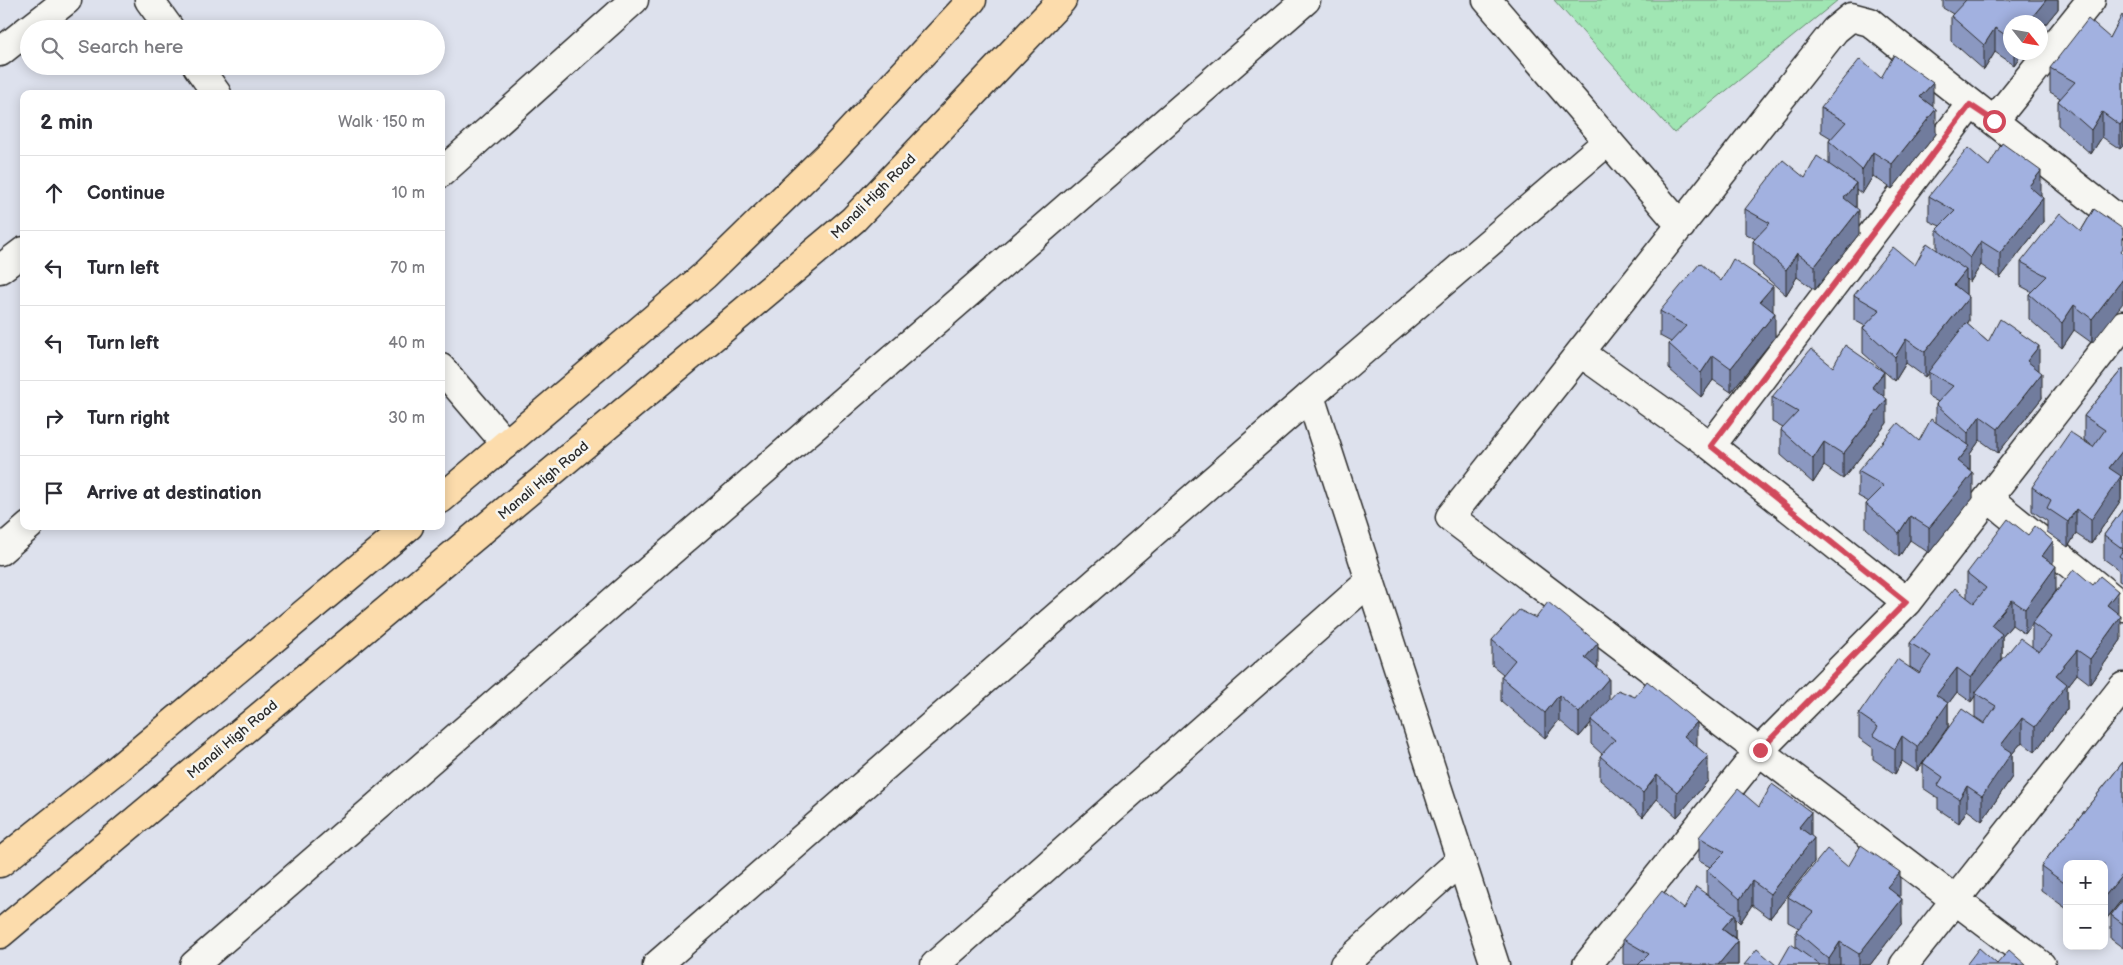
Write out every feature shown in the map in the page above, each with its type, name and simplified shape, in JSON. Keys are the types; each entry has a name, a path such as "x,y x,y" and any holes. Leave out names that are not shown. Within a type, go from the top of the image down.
{"main road":[{"path":"445,496 705,275 830,153 972,0"},
{"name":"Manali High Road","path":"0,934 853,220 1062,0"},
{"path":"0,863 113,773 404,530"}],"street":[{"path":"40,20 66,0"},
{"path":"149,0 163,20"},
{"path":"445,169 634,0"},
{"path":"194,965 1306,0"},
{"path":"1487,0 1681,226"},
{"path":"1994,121 2092,0"},
{"path":"2042,965 1450,516 1835,30 1851,17 1870,22 1970,105 1994,121 2123,223"},
{"path":"0,52 20,36"},
{"path":"204,75 215,90"},
{"path":"1711,446 1970,105"},
{"path":"658,965 1310,396 1608,141"},
{"path":"0,269 20,254"},
{"path":"1587,965 1760,750 1906,602 2123,325"},
{"path":"1581,353 1711,446 1906,602"},
{"path":"445,373 506,444"},
{"path":"1310,396 1495,965"},
{"path":"1988,498 2123,607"},
{"path":"0,551 24,530"},
{"path":"944,962 1370,581"},
{"path":"1904,965 2123,688"},
{"path":"1344,965 1461,860"}],"green space":[{"path":"1554,0 1838,0 1674,133"}],"building":[{"path":"1966,0 2046,0 2034,15 2003,15 2003,33 1995,28 1984,45 1951,16"},
{"path":"2122,15 2123,121 2120,125 2102,112 2091,130 2058,101 2075,82 2050,68 2088,19 2110,38"},
{"path":"1894,55 1933,83 1920,97 1936,109 1892,164 1873,152 1862,170 1829,141 1846,122 1821,108 1860,59 1881,78"},
{"path":"2002,143 2041,171 2029,186 2043,198 2000,253 1981,241 1970,258 1937,229 1955,211 1929,196 1968,148 1989,166"},
{"path":"1817,156 1856,183 1844,198 1859,210 1815,266 1797,253 1786,270 1753,241 1770,223 1745,209 1783,160 1805,178"},
{"path":"2094,209 2123,229 2123,248 2121,251 2123,253 2123,279 2092,319 2074,305 2062,323 2029,294 2047,276 2021,262 2060,213 2081,231"},
{"path":"1927,243 1966,270 1954,285 1969,297 1925,352 1906,339 1895,357 1863,328 1880,310 1854,295 1893,247 1915,265"},
{"path":"1733,259 1773,286 1760,301 1775,313 1731,368 1713,355 1701,373 1669,344 1686,326 1660,311 1700,263 1721,281"},
{"path":"2000,319 2039,346 2027,361 2042,373 1998,429 1980,416 1968,433 1936,404 1953,386 1928,372 1966,323 1988,342"},
{"path":"1845,345 1884,372 1872,387 1887,399 1843,454 1824,442 1813,459 1781,430 1798,412 1772,397 1811,349 1833,367"},
{"path":"2123,368 2123,450 2109,468 2121,476 2091,520 2076,509 2068,522 2047,508 2051,500 2032,487 2070,432 2093,447 2105,430 2084,416"},
{"path":"1931,419 1970,446 1958,461 1973,473 1929,528 1910,516 1899,533 1866,504 1884,486 1858,471 1898,423 1919,441"},
{"path":"2123,509 2123,549 2104,535"},
{"path":"2008,519 2028,535 2035,526 2053,541 2042,556 2056,566 2025,609 2012,600 1991,625 2002,634 1971,678 1957,668 1936,695 1948,703 1917,747 1902,736 1895,749 1873,735 1878,727 1859,714 1897,659 1919,674 1931,656 1910,643 1955,588 1974,603 1986,588 1967,573"},
{"path":"2123,550 2123,559 2119,556"},
{"path":"2074,569 2093,585 2100,576 2118,591 2107,605 2121,616 2090,659 2077,650 2056,675 2067,684 2035,727 2022,718 2001,745 2012,752 1982,796 1967,786 1959,799 1938,785 1943,777 1923,763 1962,709 1984,724 1996,706 1975,693 2020,638 2039,652 2051,637 2032,623"},
{"path":"1548,602 1598,643 1585,658 1609,678 1579,713 1559,695 1545,713 1501,677 1515,660 1492,640 1519,610 1536,618"},
{"path":"1647,681 1697,722 1684,736 1708,756 1677,792 1657,775 1643,793 1600,756 1615,740 1591,720 1618,690 1635,697"},
{"path":"2123,762 2123,874 2108,892 2108,860 2063,860 2063,882 2041,866"},
{"path":"1772,784 1811,812 1799,827 1814,838 1770,894 1752,881 1740,899 1707,870 1725,852 1699,837 1738,789 1759,807"},
{"path":"1861,845 1900,872 1887,887 1902,899 1859,954 1840,942 1829,959 1796,931 1813,912 1788,897 1827,849 1848,867"},
{"path":"1696,887 1735,914 1722,929 1738,941 1718,965 1638,965 1649,954 1623,939 1662,891 1684,909"},
{"path":"2123,900 2123,924 2111,915"},
{"path":"1791,944 1820,965 1779,965"},
{"path":"1979,948 1997,964 2009,950 2026,965 1966,965"},
{"path":"1757,949 1776,965 1744,965"}],"route":[{"path":"1760,750 1906,602 1711,446 1970,105 1994,121"}]}
